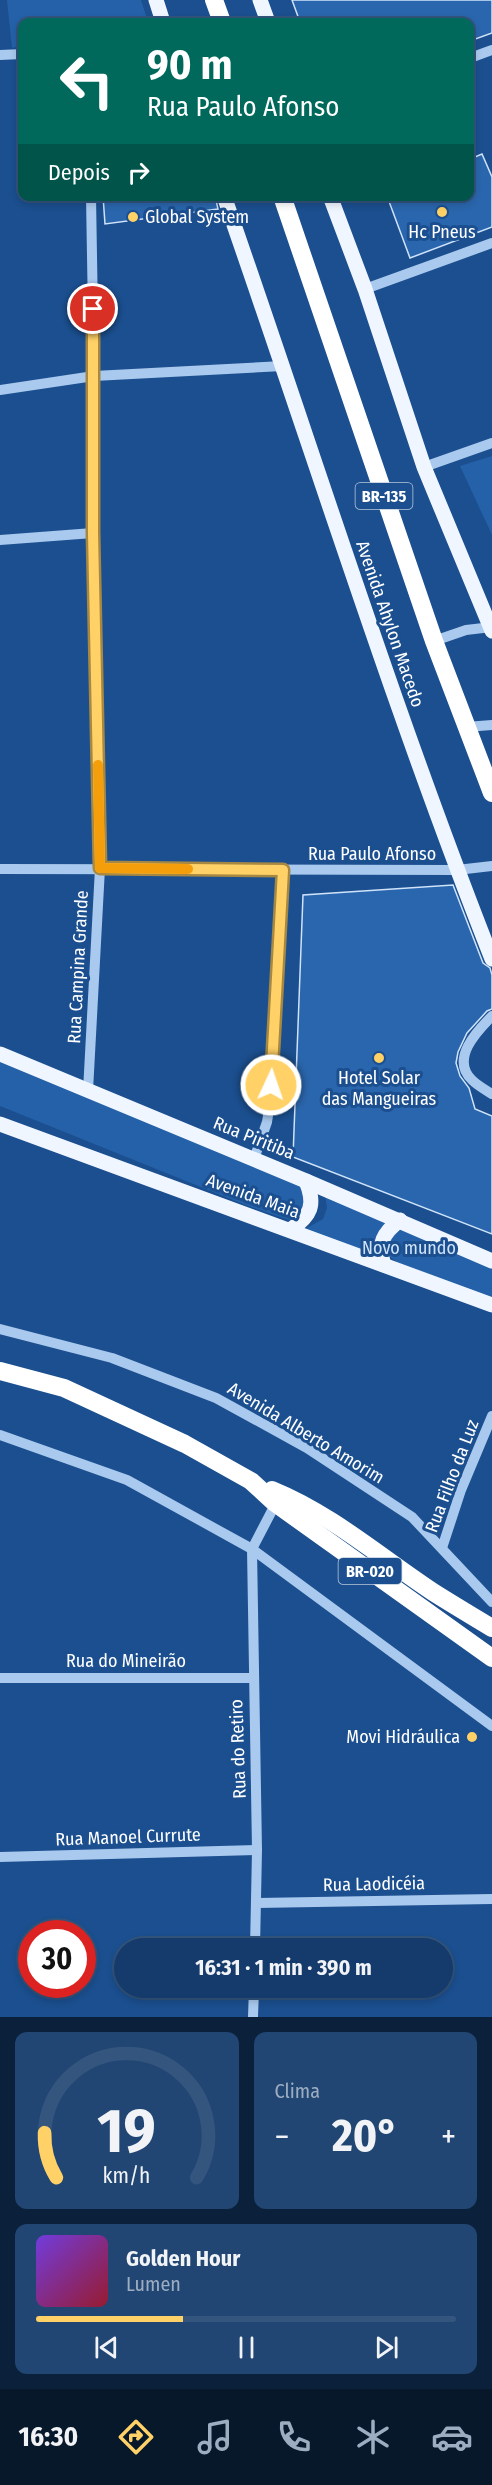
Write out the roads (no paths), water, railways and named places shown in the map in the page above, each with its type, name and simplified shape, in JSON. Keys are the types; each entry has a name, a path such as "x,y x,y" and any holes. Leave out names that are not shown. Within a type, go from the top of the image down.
{"highway":[{"path":"214,0 221,18"},
{"name":"BR-135","path":"284,201 434,641 492,793"},
{"path":"0,1371 64,1388 185,1444 278,1499 351,1534 434,1593 492,1628"},
{"name":"BR-020","path":"278,1499 492,1658"}],"main road":[{"path":"156,0 163,18"},
{"path":"261,0 267,18"},
{"name":"Avenida Ahylon Macedo","path":"226,201 283,366 370,632 457,870 492,958"},
{"path":"332,201 365,289 424,467 491,628"},
{"name":"Rua Piritiba","path":"0,1054 400,1220 492,1261"},
{"name":"Avenida Maia","path":"0,1124 492,1305"},
{"path":"290,1230 302,1222 309,1213 311,1197 306,1181"},
{"path":"384,1265 380,1254 382,1239 386,1232 400,1220"}],"street":[{"path":"474,57 492,50"},
{"path":"0,55 18,54"},
{"name":"Rua Campina Grande","path":"88,1091 100,868 93,533 94,376 91,201"},
{"path":"365,289 492,243"},
{"path":"0,390 94,376 283,366"},
{"path":"424,467 492,443"},
{"path":"0,540 93,533"},
{"path":"434,641 466,630 491,628"},
{"path":"466,727 492,725"},
{"name":"Rua Paulo Afonso","path":"0,868 457,870 492,866"},
{"path":"254,1160 264,1132 269,1108 283,870"},
{"path":"492,1016 470,1041 464,1059 471,1080 492,1094"},
{"name":"Avenida Alberto Amorim","path":"0,1329 112,1358 216,1398 308,1448 412,1517 492,1602"},
{"name":"Rua Filho da Luz","path":"442,1548 461,1490 492,1416"},
{"path":"0,1434 127,1480 252,1549 492,1726"},
{"path":"252,1549 278,1499"},
{"name":"Rua do Retiro","path":"252,1549 257,1850 255,1938"},
{"name":"Rua do Mineirão","path":"0,1678 253,1678"},
{"name":"Rua Manoel Currute","path":"0,1857 257,1850"},
{"name":"Rua Laodicéia","path":"256,1903 492,1899"},
{"path":"253,2017 254,1998"}],"place":[{"name":"Hc Pneus","path":"442,212"},
{"name":"Global System","path":"133,217"},
{"name":"Hotel Solar das Mangueiras","path":"379,1058"},
{"name":"Movi Hidráulica","path":"472,1737"}],"park label":[{"name":"Novo mundo","path":"409,1248"}]}
